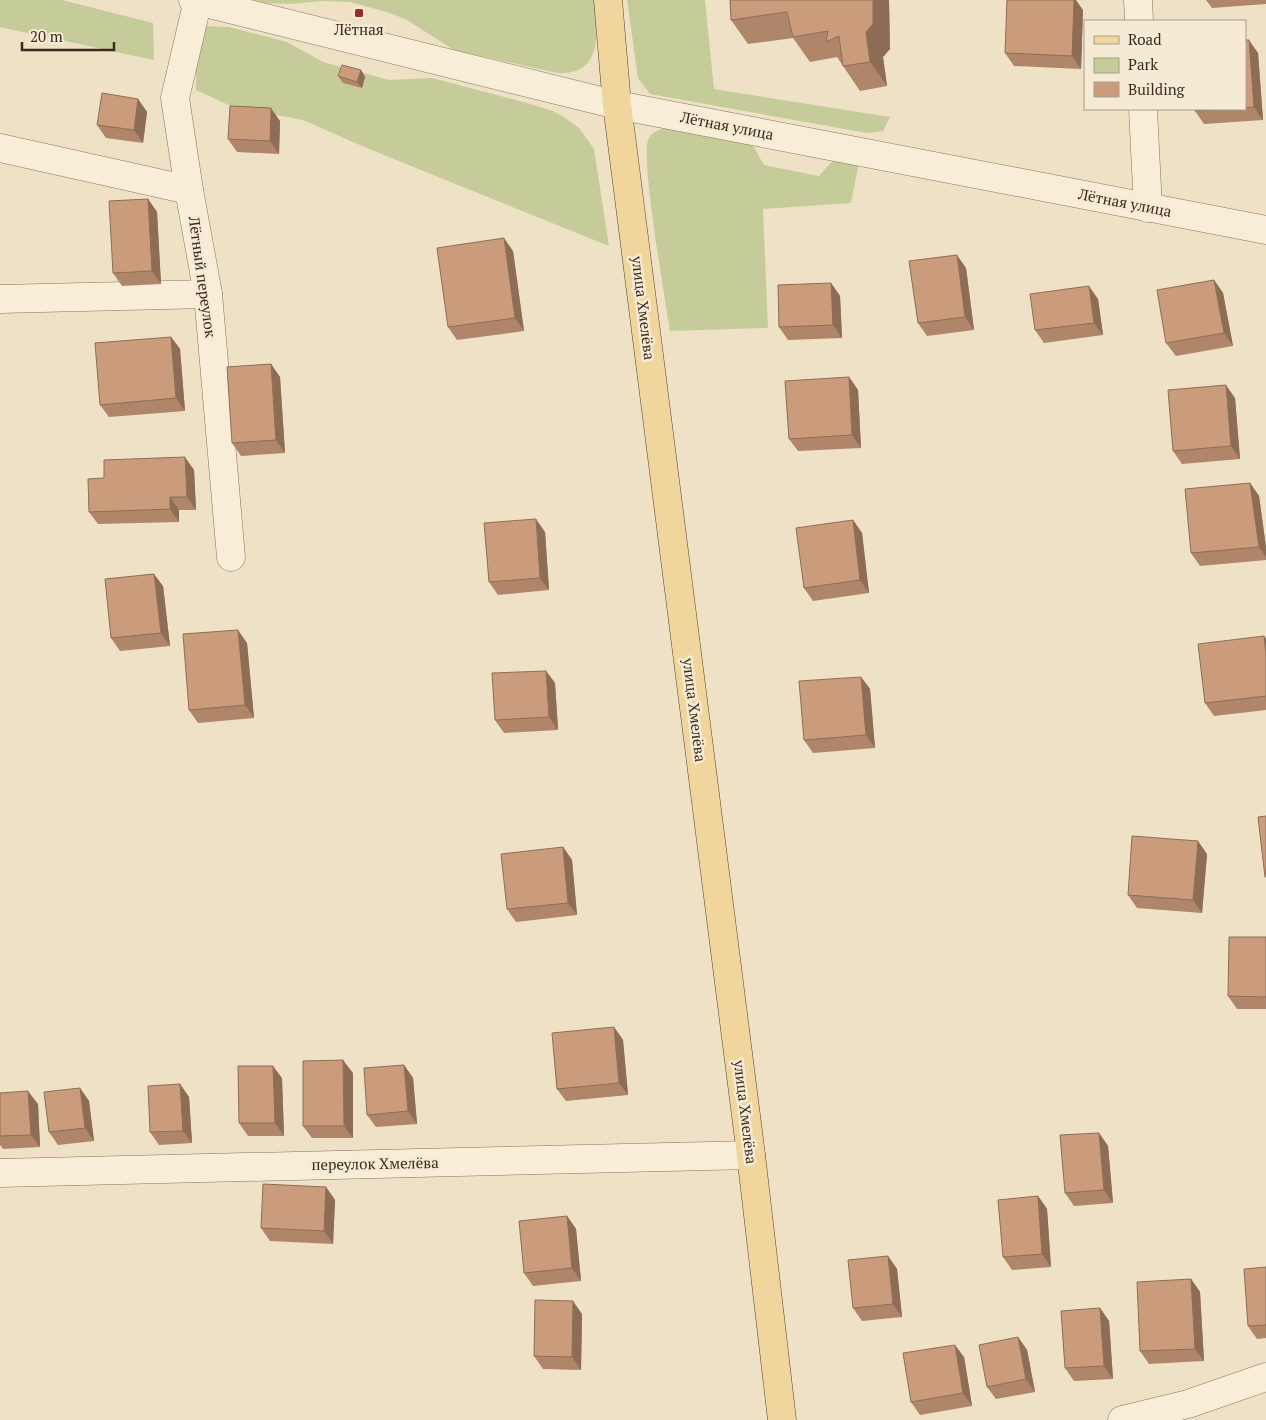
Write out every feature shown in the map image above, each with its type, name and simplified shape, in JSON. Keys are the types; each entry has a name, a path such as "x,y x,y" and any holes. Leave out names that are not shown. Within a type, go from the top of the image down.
{"main road":[{"name":"улица Хмелёва","path":"608,0 617,105 751,1155 782,1420"}],"street":[{"name":"Лётная улица","path":"196,0 617,105 1266,230"},
{"name":"Лётный переулок","path":"196,0 175,98 208,294 231,558"},
{"path":"1138,0 1139,20"},
{"path":"1143,110 1148,208"},
{"path":"0,148 189,190"},
{"path":"0,299 208,294"},
{"name":"переулок Хмелёва","path":"0,1173 751,1155"},
{"path":"1122,1420 1188,1404 1266,1377"}],"green space":[{"path":"0,0 62,0 153,23 154,60 0,27"},
{"path":"255,0 595,0 596,38 590,60 583,67 572,72 557,73 454,50 407,20 390,13 350,2 323,1 290,4 264,3"},
{"path":"627,0 705,0 714,89 890,117 883,131 867,133 650,94 638,78"},
{"path":"205,26 229,27 287,42 323,62 389,80 432,78 553,111 579,128 594,149 609,246 369,149 303,120 233,107 196,90 196,43"},
{"path":"668,127 752,144 764,165 819,176 837,156 859,162 851,203 763,209 768,328 670,331 650,199 647,149 649,138 657,131"}],"building":[{"path":"730,0 873,0 873,24 866,32 870,62 843,66 839,36 826,42 828,31 793,37 787,12 731,20"},
{"path":"1007,0 1074,0 1072,56 1005,53"},
{"path":"1246,40 1249,40 1254,107 1246,108"},
{"path":"342,65 361,70 357,82 338,76"},
{"path":"102,93 138,99 134,130 97,125"},
{"path":"230,106 271,108 270,141 228,139"},
{"path":"148,199 152,271 113,273 109,201"},
{"path":"504,238 515,318 448,327 437,248"},
{"path":"957,255 965,317 918,323 909,261"},
{"path":"1214,280 1224,333 1166,343 1157,290"},
{"path":"831,283 833,325 779,327 778,285"},
{"path":"1089,286 1094,323 1035,330 1030,294"},
{"path":"171,337 176,398 100,405 95,343"},
{"path":"271,364 276,440 232,443 227,367"},
{"path":"849,377 852,435 789,439 785,381"},
{"path":"1226,385 1231,446 1173,451 1168,390"},
{"path":"185,457 187,497 170,497 170,509 89,512 88,479 104,478 104,460"},
{"path":"1250,483 1259,547 1191,553 1185,489"},
{"path":"536,519 540,578 489,582 484,523"},
{"path":"853,520 860,580 804,588 796,528"},
{"path":"154,574 161,633 111,638 105,579"},
{"path":"238,630 245,705 189,710 183,634"},
{"path":"1264,636 1266,696 1205,703 1198,644"},
{"path":"546,671 549,717 495,720 492,673"},
{"path":"861,677 866,735 804,740 799,681"},
{"path":"1266,816 1266,877 1265,877 1258,817"},
{"path":"1132,836 1198,841 1193,900 1128,895"},
{"path":"563,847 568,903 507,909 501,854"},
{"path":"1229,937 1266,937 1266,997 1228,996"},
{"path":"614,1027 619,1083 557,1089 552,1033"},
{"path":"343,1060 344,1126 303,1126 303,1061"},
{"path":"404,1065 408,1111 367,1115 364,1068"},
{"path":"238,1066 273,1066 275,1123 239,1123"},
{"path":"180,1084 183,1131 150,1132 148,1086"},
{"path":"80,1088 85,1128 49,1132 44,1092"},
{"path":"28,1091 31,1135 0,1136 0,1093"},
{"path":"1099,1133 1104,1190 1065,1193 1060,1135"},
{"path":"263,1184 326,1187 324,1231 261,1228"},
{"path":"1038,1196 1042,1254 1003,1257 998,1200"},
{"path":"567,1216 572,1268 524,1273 519,1221"},
{"path":"888,1256 893,1304 853,1308 848,1260"},
{"path":"1266,1267 1266,1325 1248,1326 1244,1269"},
{"path":"1191,1279 1195,1349 1140,1351 1137,1282"},
{"path":"535,1300 573,1301 572,1357 534,1356"},
{"path":"1100,1308 1104,1366 1065,1368 1061,1311"},
{"path":"1018,1337 1026,1379 987,1387 979,1345"},
{"path":"955,1345 963,1393 911,1402 903,1353"}],"place":[{"name":"Лётная","path":"359,13"}]}
